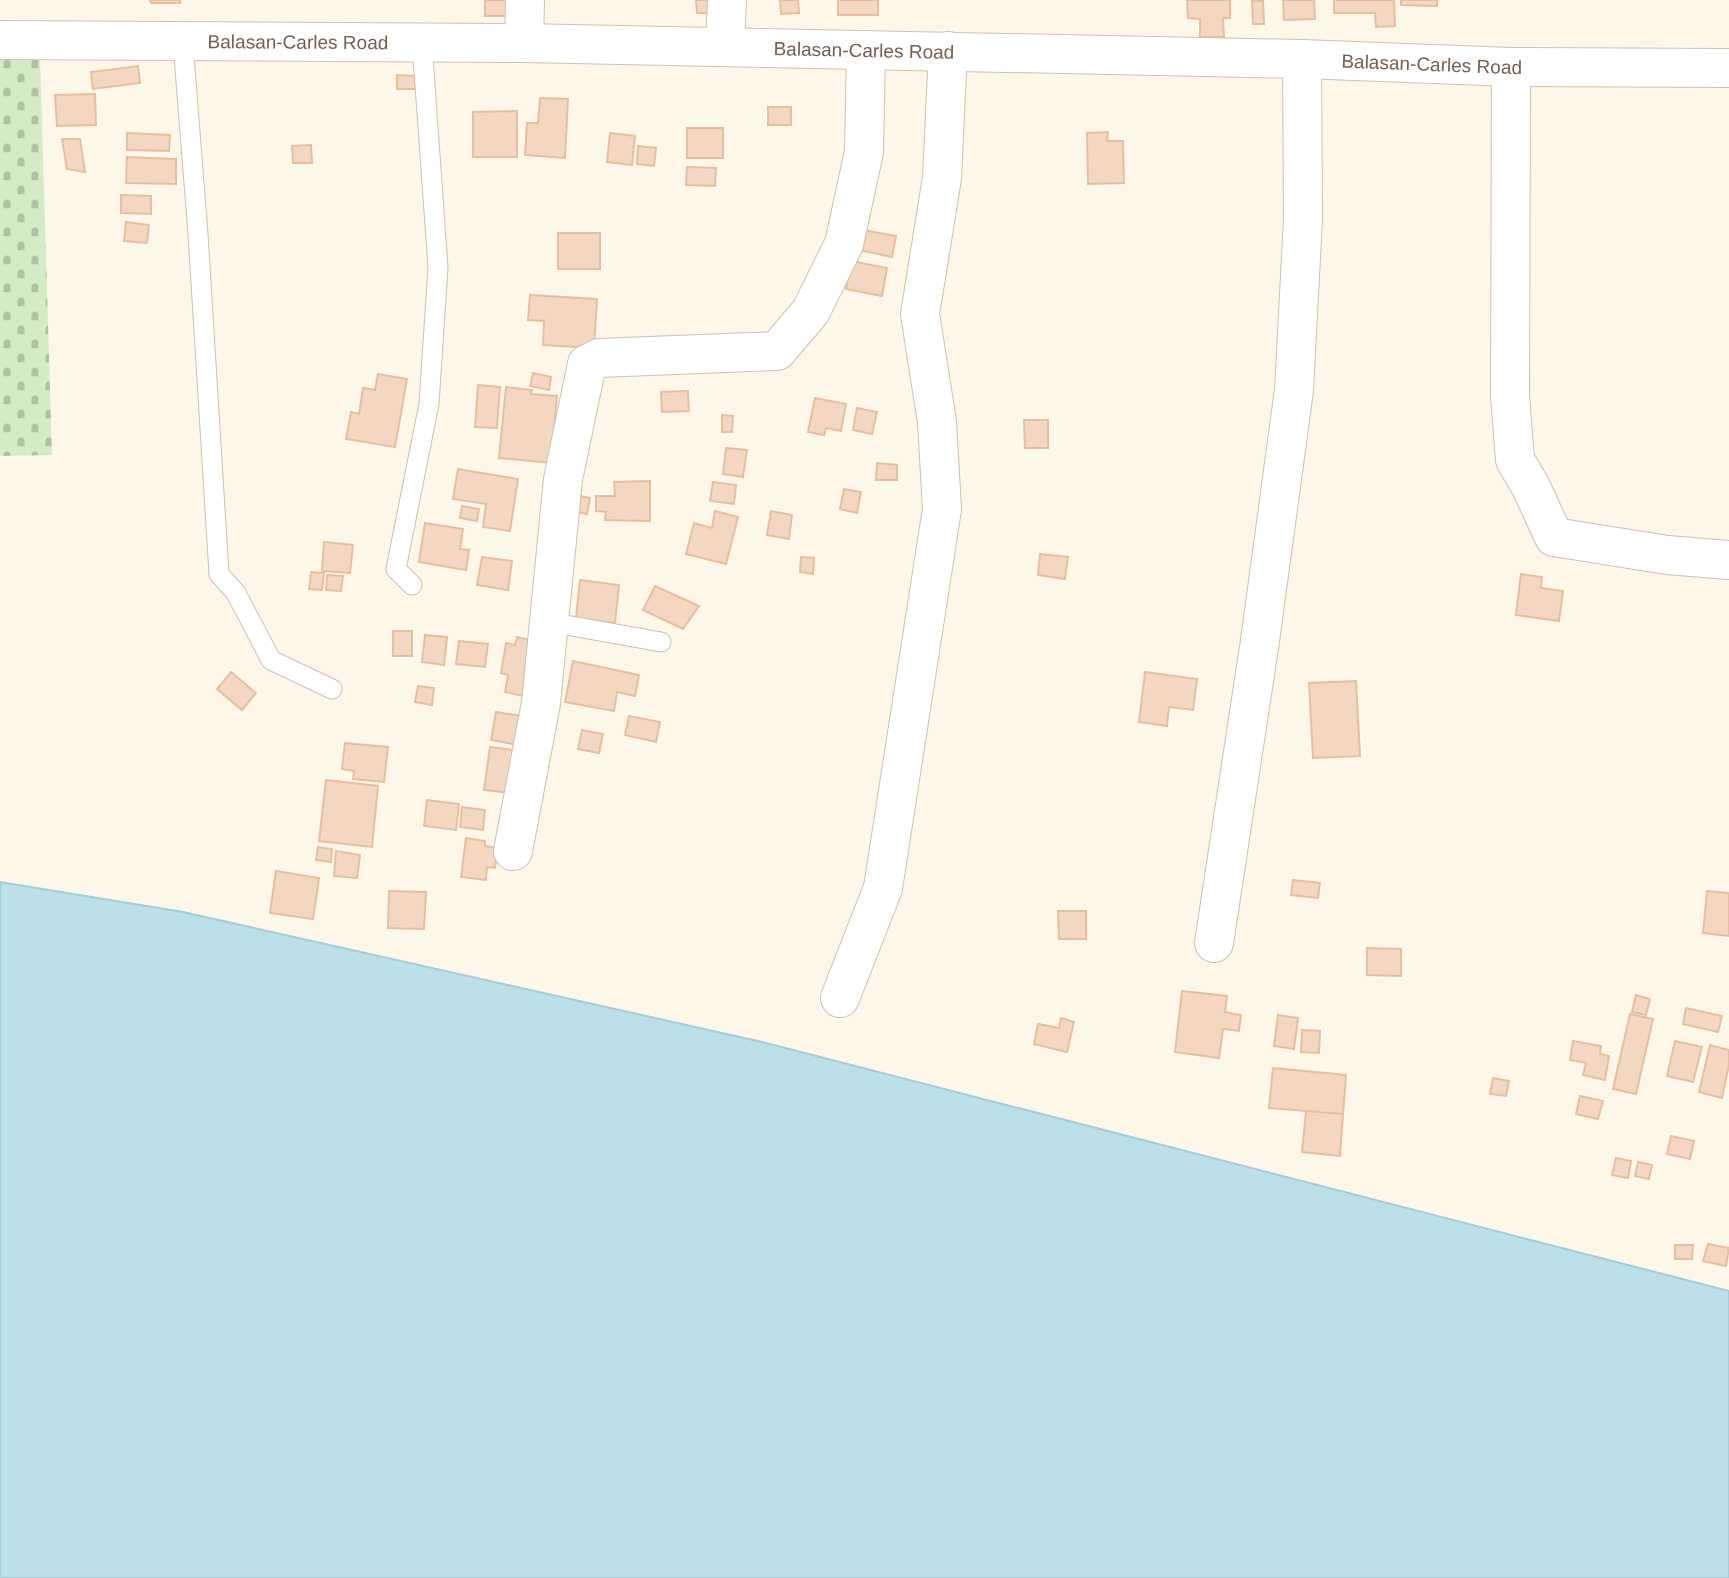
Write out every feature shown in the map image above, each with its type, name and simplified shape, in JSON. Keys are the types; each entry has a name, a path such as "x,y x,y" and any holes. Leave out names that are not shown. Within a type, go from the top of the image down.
{"street":[{"path":"524,43 525,0"},
{"path":"725,47 727,0"},
{"name":"Balasan-Carles Road","path":"0,40 524,43 1302,59 1511,67 1729,68"},
{"path":"513,851 541,703 563,479 587,365 600,358 778,351 811,311 844,244 864,152 866,50"},
{"path":"840,998 883,887 942,509 937,422 919,314 942,178 948,51"},
{"path":"1214,943 1260,641 1294,390 1303,219 1302,59"},
{"path":"1511,67 1510,396 1515,460 1554,537 1667,555 1729,560"}],"lane":[{"path":"183,43 219,574 236,593 271,660 332,689"},
{"path":"412,585 396,569 429,404 438,267 422,43"},
{"path":"549,620 661,642"}],"green space":[{"path":"40,58 52,455 0,456 0,60"}],"water":[{"path":"0,882 183,912 762,1042 1729,1291 1729,1578 0,1578"}],"building":[{"path":"150,0 180,0 180,3 151,3"},
{"path":"485,0 514,0 514,16 485,16"},
{"path":"696,0 718,0 719,13 697,13"},
{"path":"780,0 798,0 799,13 781,14"},
{"path":"838,0 878,0 878,15 838,15"},
{"path":"1187,0 1230,0 1230,18 1223,18 1224,37 1200,37 1200,19 1188,18"},
{"path":"1283,0 1314,0 1315,19 1284,20"},
{"path":"1334,0 1394,0 1395,26 1376,27 1375,13 1334,13"},
{"path":"1401,0 1437,0 1437,6 1401,5"},
{"path":"1252,1 1263,1 1264,24 1253,24"},
{"path":"138,66 140,83 93,89 91,72"},
{"path":"397,75 416,76 416,89 397,89"},
{"path":"95,94 96,125 57,126 55,95"},
{"path":"540,98 568,99 565,158 525,155 527,123 538,123"},
{"path":"768,107 791,107 791,125 768,125"},
{"path":"517,111 517,157 473,157 473,112"},
{"path":"687,128 723,128 723,158 687,158"},
{"path":"1108,132 1107,141 1123,141 1124,183 1088,184 1087,133"},
{"path":"127,133 170,135 169,151 127,150"},
{"path":"610,133 635,136 632,165 607,162"},
{"path":"62,139 80,139 85,172 67,169"},
{"path":"311,145 312,163 293,163 292,146"},
{"path":"638,146 656,148 654,166 637,164"},
{"path":"127,157 176,159 176,184 126,183"},
{"path":"687,167 716,168 715,186 686,185"},
{"path":"121,195 151,196 151,214 121,213"},
{"path":"126,222 149,225 147,243 124,241"},
{"path":"863,230 896,236 892,257 859,250"},
{"path":"558,233 600,233 600,269 558,269"},
{"path":"851,261 887,268 882,296 846,289"},
{"path":"530,295 597,299 594,348 543,345 544,321 528,320"},
{"path":"533,373 551,377 549,390 530,386"},
{"path":"378,374 407,379 395,447 346,439 351,412 359,414 363,388 375,390"},
{"path":"478,385 500,387 497,428 475,427"},
{"path":"506,387 532,390 531,394 557,396 551,463 499,458"},
{"path":"688,391 689,411 662,412 661,392"},
{"path":"815,398 846,404 841,431 826,428 824,435 808,432"},
{"path":"857,408 877,412 872,434 853,430"},
{"path":"722,415 733,416 732,432 722,432"},
{"path":"1024,420 1048,420 1048,448 1025,448"},
{"path":"726,448 747,450 743,477 723,474"},
{"path":"877,463 897,465 897,480 876,480"},
{"path":"458,469 518,479 510,531 483,527 486,504 453,499"},
{"path":"650,481 650,521 605,520 606,512 596,511 596,496 615,496 614,482"},
{"path":"713,482 736,485 734,504 710,501"},
{"path":"844,489 861,492 857,513 840,509"},
{"path":"570,494 590,498 587,514 567,510"},
{"path":"462,506 479,509 477,521 460,518"},
{"path":"715,511 738,517 726,564 686,554 694,523 712,528"},
{"path":"771,511 792,515 789,539 767,535"},
{"path":"425,523 463,529 460,549 469,550 466,570 419,562"},
{"path":"324,542 353,545 350,573 322,571"},
{"path":"1040,554 1068,557 1065,579 1038,575"},
{"path":"482,557 512,561 508,590 477,585"},
{"path":"801,557 814,558 813,574 800,572"},
{"path":"311,572 324,573 322,590 309,589"},
{"path":"1521,574 1542,577 1541,588 1563,591 1559,621 1516,615"},
{"path":"327,575 343,576 341,591 326,590"},
{"path":"580,580 619,585 615,623 576,618"},
{"path":"655,586 699,606 683,629 643,610"},
{"path":"393,631 412,631 412,656 393,656"},
{"path":"425,635 447,637 444,665 422,662"},
{"path":"517,637 535,641 524,696 505,692 508,675 501,673 506,643 515,645"},
{"path":"459,641 488,644 485,667 456,664"},
{"path":"573,661 639,675 635,696 617,692 614,711 565,702"},
{"path":"231,672 256,693 242,710 217,689"},
{"path":"1145,672 1197,679 1193,710 1169,707 1167,726 1139,722"},
{"path":"1356,681 1360,756 1313,758 1309,683"},
{"path":"418,686 434,688 432,705 415,702"},
{"path":"496,712 522,716 518,745 491,740"},
{"path":"629,716 660,722 656,742 625,735"},
{"path":"582,730 603,734 599,753 578,749"},
{"path":"345,743 388,747 384,782 353,779 354,771 342,769"},
{"path":"490,747 514,750 509,793 484,790"},
{"path":"326,780 378,786 372,847 319,841"},
{"path":"427,800 459,804 456,830 424,826"},
{"path":"462,807 485,810 483,830 460,827"},
{"path":"466,838 485,841 485,846 498,848 495,868 487,867 486,880 461,877"},
{"path":"318,847 332,849 331,862 316,860"},
{"path":"336,851 360,855 357,878 334,876"},
{"path":"276,871 319,878 313,919 270,913"},
{"path":"1293,880 1320,883 1318,898 1291,895"},
{"path":"389,891 426,892 424,929 388,928"},
{"path":"1707,891 1729,893 1729,936 1703,933"},
{"path":"1058,911 1086,911 1086,939 1059,939"},
{"path":"1367,948 1401,949 1401,976 1367,975"},
{"path":"1182,991 1227,996 1225,1012 1241,1015 1239,1031 1223,1029 1219,1058 1175,1052"},
{"path":"1636,995 1650,999 1646,1015 1632,1012"},
{"path":"1686,1008 1722,1016 1718,1032 1683,1024"},
{"path":"1630,1014 1653,1019 1636,1094 1613,1089"},
{"path":"1278,1015 1298,1018 1294,1049 1274,1046"},
{"path":"1061,1018 1074,1022 1067,1052 1034,1044 1038,1024 1059,1028"},
{"path":"1302,1030 1320,1031 1319,1053 1301,1052"},
{"path":"1573,1041 1601,1046 1600,1054 1609,1056 1605,1080 1583,1075 1586,1063 1570,1060"},
{"path":"1675,1041 1702,1047 1693,1082 1667,1076"},
{"path":"1710,1045 1729,1050 1729,1065 1722,1098 1699,1092"},
{"path":"1273,1068 1346,1075 1343,1114 1269,1108"},
{"path":"1493,1078 1509,1081 1506,1096 1490,1094"},
{"path":"1580,1096 1603,1101 1598,1119 1576,1114"},
{"path":"1306,1111 1343,1114 1340,1156 1302,1152"},
{"path":"1671,1136 1694,1141 1690,1159 1667,1154"},
{"path":"1616,1158 1631,1161 1628,1178 1612,1175"},
{"path":"1638,1162 1652,1165 1649,1179 1635,1176"},
{"path":"1708,1244 1729,1248 1726,1266 1703,1261"},
{"path":"1675,1245 1693,1245 1692,1259 1675,1259"}]}
